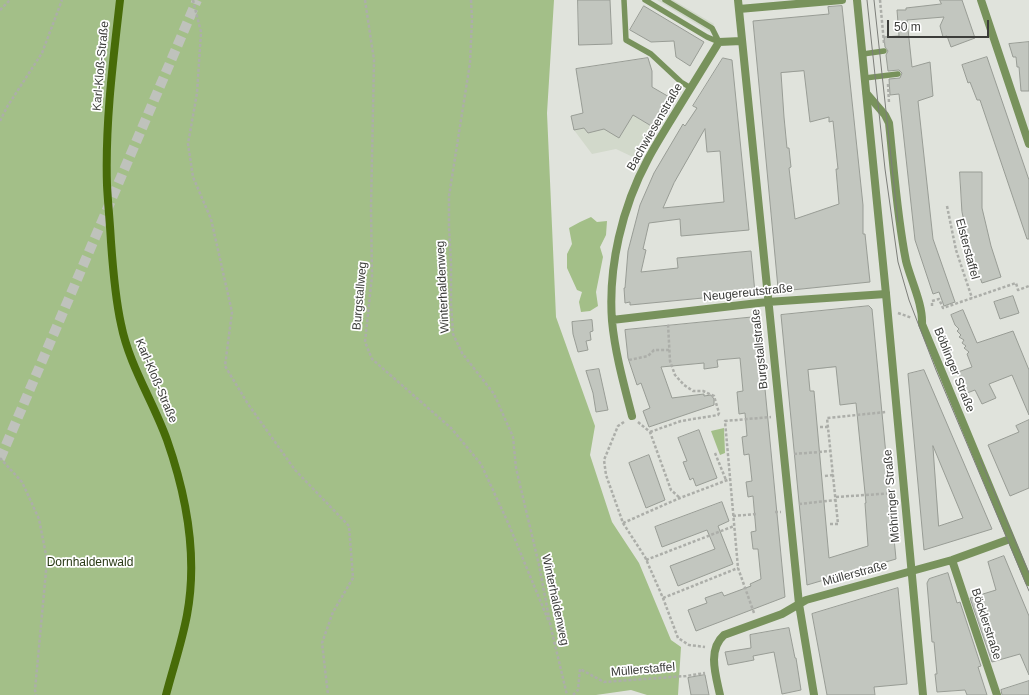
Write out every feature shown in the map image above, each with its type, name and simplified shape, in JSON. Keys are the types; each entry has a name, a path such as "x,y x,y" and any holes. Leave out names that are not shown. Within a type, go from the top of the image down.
{"main road":[{"name":"Karl-Kloß-Straße","path":"120,0 113,57 109,112 107,185 117,303 121,326 129,353 156,412 173,458 185,502 191,544 192,575 188,611 166,695"}],"street":[{"name":"Burgstallstraße","path":"738,0 788,505 799,604 814,695"},
{"path":"739,9 842,0"},
{"path":"857,0 886,294"},
{"path":"981,0 1029,144"},
{"path":"719,42 741,41"},
{"name":"Bachwiesenstraße","path":"632,416 618,362 612,320 612,288 620,236 636,183 648,158 719,42"},
{"name":"Böblinger Straße","path":"867,94 886,115 889,123 902,240 923,316 922,324 986,475 1010,539 1029,582"},
{"name":"Neugereutstraße","path":"612,320 767,302 886,294"},
{"name":"Möhringer Straße","path":"886,294 923,695"},
{"name":"Müllerstraße","path":"715,671 714,655 720,639 724,635 782,614 806,600 952,560 1010,539"},
{"name":"Böcklerstraße","path":"952,560 997,695"},
{"path":"715,671 720,695"}],"lane":[{"path":"624,0 626,40 650,54 681,82 691,88"},
{"path":"645,0 707,37 719,42"},
{"path":"664,0 712,28 719,42"},
{"path":"862,54 884,51"},
{"path":"865,78 898,74"}],"path":[{"path":"0,10 10,0"},
{"path":"0,121 7,107 42,53 62,0"},
{"path":"192,0 201,32 198,93 188,144 193,177 211,219 232,312 225,366 248,404 295,470 349,526 353,578 333,612 322,643 328,695"},
{"name":"Burgstallweg","path":"365,0 374,60 371,208 372,276 365,342 372,359 451,428 481,464 509,526 551,628"},
{"name":"Winterhaldenweg","path":"471,0 470,63 449,196 448,227 451,264 453,334 462,353 494,394 513,437 516,468 567,695"},
{"name":"Elsterstaffel","path":"947,206 956,250 972,298"},
{"name":"Elsterstaffel","path":"932,301 939,299 942,308 1016,282 1018,290 1029,286"},
{"path":"650,432 681,421 718,416 719,413 714,396 703,391 692,391 675,375 670,361 667,314"},
{"path":"618,362 648,356 654,350 669,350"},
{"path":"830,524 838,524 827,418 897,411"},
{"path":"680,498 671,490 650,432 632,416 618,426 604,460 606,475 623,523 646,560 663,598 678,638 689,645 698,647"},
{"path":"758,623 738,568 725,421 779,416"},
{"path":"820,427 828,427"},
{"path":"783,455 831,452"},
{"path":"715,453 726,480"},
{"path":"0,458 22,482 39,518 47,560 35,690 36,695"},
{"path":"825,476 833,475"},
{"path":"623,523 680,498 730,479"},
{"path":"788,505 904,492"},
{"path":"733,516 756,514"},
{"path":"646,560 734,526"},
{"path":"663,598 738,568"},
{"name":"Müllerstaffel","path":"572,695 578,690 580,669 604,682 686,676 715,671"}],"shaded area":[{"path":"657,0 673,0 714,24 710,32"},
{"path":"624,104 638,118 653,127 635,158 616,149 592,154 574,130 571,116"}],"green space":[{"name":"Dornhaldenwald","path":"0,0 554,0 547,113 556,317 595,426 590,455 612,522 639,563 671,640 681,647 678,695 647,695 631,690 596,695 0,695"},
{"path":"591,217 597,222 607,221 606,235 600,247 603,257 596,292 598,306 590,311 581,312 579,302 582,292 577,290 567,268 567,254 572,244 569,228"},
{"path":"724,428 725,453 720,455 711,431"}],"building":[{"path":"578,0 610,0 612,44 579,45"},
{"path":"940,0 962,0 975,38 951,47 947,36 943,37 940,26 944,17 907,20 912,67 930,62 933,96 918,101 933,239 955,302 944,306 939,292 933,294 915,240 899,94 890,95 889,79 900,78 902,73 899,70 888,71 886,55 888,51 885,47 884,37 899,36 897,10 906,10 906,8 941,4"},
{"path":"644,6 704,42 690,66 676,57 674,41 651,42 630,30"},
{"path":"842,6 863,205 863,234 865,234 870,282 782,291 778,288 753,21 829,14 828,7","holes":["804,71 810,122 829,117 829,122 833,121 838,169 836,169 839,204 795,219 789,168 791,167 789,148 787,148 784,117 781,73"]},
{"path":"1029,42 1029,91 1021,91 1019,67 1017,67 1016,57 1013,57 1009,44"},
{"path":"987,57 1029,180 1029,239 1027,239 980,100 977,100 970,82 968,83 962,65"},
{"path":"648,58 652,71 652,87 671,98 653,127 633,115 619,138 604,129 588,133 584,128 574,130 571,116 583,113 576,69"},
{"path":"723,58 732,60 749,230 681,236 680,219 649,223 643,249 646,250 641,272 678,268 677,258 751,251 755,293 630,305 630,302 625,303 624,288 628,251 640,205 654,173 683,124 685,126 697,108 693,106","holes":["705,129 707,152 720,151 724,202 663,208 674,183"]},
{"path":"960,172 982,172 982,208 991,246 1001,277 982,283 971,253 962,212"},
{"path":"1013,296 1019,313 1000,319 994,302"},
{"path":"869,306 872,309 896,559 807,585 781,315","holes":["836,367 840,405 856,403 866,503 868,546 829,558 814,391 810,391 808,370"]},
{"path":"963,310 977,343 1013,331 1029,370 1029,415 1012,375 989,384 996,398 982,404 975,390 967,393 958,372 972,367 967,354 969,352 964,348 966,346 962,343 964,340 959,337 961,335 957,331 959,329 955,325 951,315"},
{"path":"755,317 758,320 760,337 785,597 696,631 688,610 707,603 705,598 722,592 724,596 751,586 750,584 761,579 758,549 753,549 751,532 756,531 753,496 748,497 746,482 752,481 749,454 744,455 742,437 747,436 745,413 739,414 737,392 743,391 740,358 717,360 718,367 704,369 704,363 661,367 672,398 704,394 704,396 711,395 714,399 714,405 649,427 643,411 650,408 641,383 637,385 628,358 625,330"},
{"path":"592,320 593,331 590,332 591,340 586,341 588,350 578,352 573,334 572,322"},
{"path":"599,369 608,410 596,412 593,393 586,371"},
{"path":"924,370 992,529 924,550 908,374","holes":["933,446 963,518 939,526"]},
{"path":"1029,420 1029,488 1010,496 988,445 1019,432 1016,426"},
{"path":"699,430 717,478 696,486 693,478 690,480 683,462 687,461 678,438"},
{"path":"649,455 665,500 646,508 629,463"},
{"path":"722,502 729,521 718,526 733,564 678,586 670,566 715,549 707,530 662,547 655,527"},
{"path":"1004,556 1029,616 1029,675 1020,654 992,662 970,598 996,590 988,562"},
{"path":"948,573 957,603 960,602 981,666 978,667 987,695 967,695 965,690 937,692 935,674 937,674 934,642 932,642 927,583 929,579"},
{"path":"898,588 907,684 874,687 875,695 827,695 812,614"},
{"path":"789,628 801,690 782,694 774,652 753,656 754,660 728,665 725,652 751,648 750,635"},
{"path":"705,675 709,695 691,695 688,678"},
{"path":"1029,681 1029,695 1002,695 1001,690"}],"tunnel":[{"path":"0,459 197,0"}],"tram line":[{"path":"867,0 885,169 898,262 909,300 936,370 1029,591"},
{"path":"874,0 898,222"},
{"path":"980,459 1029,573"}]}
